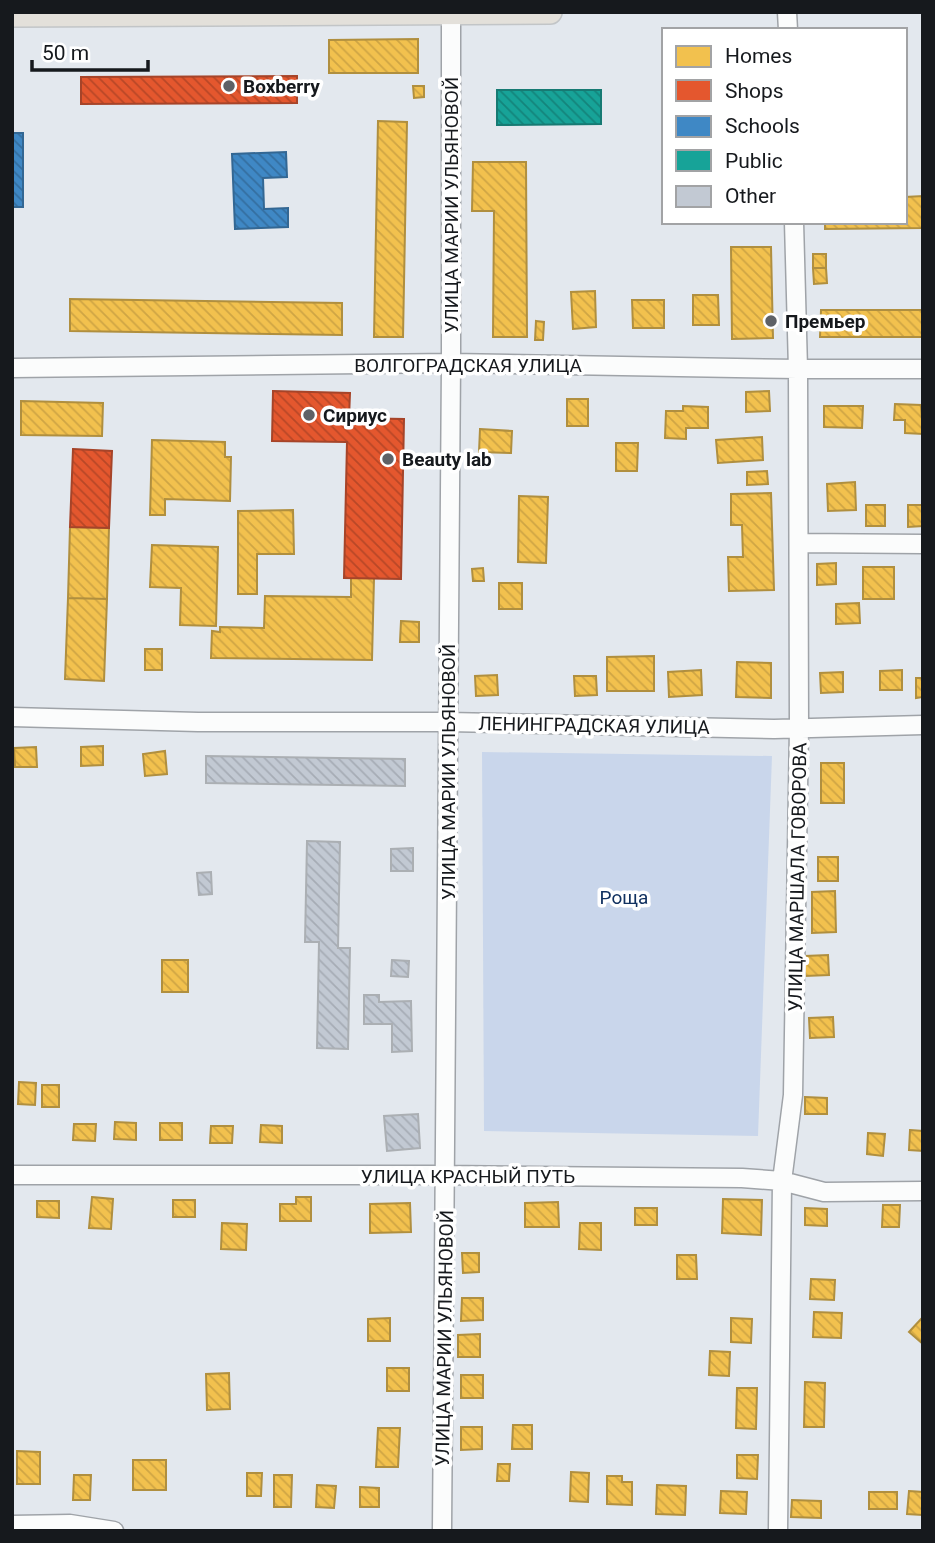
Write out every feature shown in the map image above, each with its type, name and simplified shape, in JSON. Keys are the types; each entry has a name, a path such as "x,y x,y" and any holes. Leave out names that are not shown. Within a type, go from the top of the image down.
{"main road":[{"path":"12,15 550,12"}],"street":[{"name":"УЛИЦА МАРИИ УЛЬЯНОВОЙ","path":"442,1531 451,13"},
{"name":"УЛИЦА МАРШАЛА ГОВОРОВА","path":"778,1531 782,1181 793,1095 799,728 798,369 794,224"},
{"name":"ВОЛГОГРАДСКАЯ УЛИЦА","path":"12,368 451,363 923,369"},
{"path":"799,543 923,544"},
{"name":"ЛЕНИНГРАДСКАЯ УЛИЦА","path":"12,717 198,722 447,722 799,728 923,725"},
{"name":"УЛИЦА КРАСНЫЙ ПУТЬ","path":"12,1175 742,1178 782,1181 824,1192 923,1191"},
{"path":"12,1525 70,1524 114,1531"}],"green space":[{"name":"Роща","path":"482,752 772,756 758,1136 484,1131"}],"building: Homes":[{"path":"418,39 418,73 329,73 329,40"},
{"path":"413,86 424,86 424,97 414,98"},
{"path":"378,121 407,122 403,337 374,337"},
{"path":"473,162 526,162 527,337 493,337 494,211 472,211"},
{"path":"923,196 923,228 825,229 825,224 907,224 907,197"},
{"path":"731,247 771,247 773,338 732,339"},
{"path":"813,254 826,254 826,268 813,268"},
{"path":"813,268 826,268 827,283 814,284"},
{"path":"595,291 596,327 573,329 571,292"},
{"path":"693,295 718,295 719,325 693,325"},
{"path":"70,299 342,303 342,335 70,331"},
{"path":"632,300 664,300 664,328 633,328"},
{"path":"821,310 923,310 923,337 820,337"},
{"path":"536,321 544,322 543,340 535,340"},
{"path":"769,391 770,411 746,412 746,392"},
{"path":"567,399 588,399 588,426 567,426"},
{"path":"21,401 103,403 102,436 21,435"},
{"path":"895,404 921,405 923,434 905,433 905,420 894,420"},
{"path":"683,406 708,407 708,428 686,428 686,439 665,438 666,411 683,411"},
{"path":"824,406 863,406 862,428 824,427"},
{"path":"480,429 512,431 511,453 479,452"},
{"path":"762,437 763,460 718,463 716,440"},
{"path":"152,440 225,442 225,457 231,457 230,501 165,499 165,515 150,515"},
{"path":"616,443 638,443 637,471 616,471"},
{"path":"767,471 768,484 747,485 747,472"},
{"path":"855,482 856,510 828,511 827,484"},
{"path":"771,493 774,590 729,591 728,557 743,557 742,525 731,525 731,494"},
{"path":"519,496 548,497 546,563 518,562"},
{"path":"866,505 885,505 885,526 866,526"},
{"path":"908,505 923,505 923,526 908,527"},
{"path":"293,510 294,554 257,554 257,594 238,594 238,511"},
{"path":"70,527 109,528 107,599 68,598"},
{"path":"152,545 218,547 216,626 180,625 181,588 150,587"},
{"path":"836,563 836,584 817,585 817,564"},
{"path":"863,567 894,567 894,599 863,599"},
{"path":"483,568 484,581 473,581 472,569"},
{"path":"351,578 374,578 372,660 211,658 212,631 220,632 220,627 264,628 265,596 351,597"},
{"path":"499,583 522,583 522,609 499,609"},
{"path":"68,598 107,599 104,681 65,679"},
{"path":"859,603 860,623 836,624 836,604"},
{"path":"401,621 419,622 419,642 400,642"},
{"path":"145,649 162,649 162,670 145,670"},
{"path":"654,656 654,691 607,691 607,657"},
{"path":"737,662 771,663 771,698 736,697"},
{"path":"701,670 702,695 669,697 668,672"},
{"path":"902,670 902,690 880,690 880,671"},
{"path":"843,672 843,692 821,693 820,673"},
{"path":"497,675 498,695 476,696 475,676"},
{"path":"574,676 596,676 597,695 575,696"},
{"path":"916,678 923,678 923,697 916,698"},
{"path":"103,746 103,765 81,766 81,747"},
{"path":"36,747 37,767 15,767 14,748"},
{"path":"165,751 167,774 145,776 143,754"},
{"path":"821,763 844,763 844,803 821,803"},
{"path":"818,857 838,857 838,881 818,881"},
{"path":"835,891 836,932 812,933 812,892"},
{"path":"828,955 829,975 805,976 805,956"},
{"path":"162,960 188,960 188,992 162,992"},
{"path":"833,1017 834,1037 810,1038 809,1018"},
{"path":"19,1082 36,1083 35,1105 18,1104"},
{"path":"42,1085 59,1085 59,1107 42,1107"},
{"path":"805,1097 827,1098 827,1114 805,1114"},
{"path":"115,1122 136,1123 136,1140 114,1139"},
{"path":"160,1123 182,1123 182,1140 160,1140"},
{"path":"74,1124 96,1124 95,1141 73,1140"},
{"path":"261,1125 282,1126 282,1143 260,1142"},
{"path":"211,1126 233,1126 232,1143 210,1143"},
{"path":"910,1130 923,1131 923,1151 909,1150"},
{"path":"868,1133 885,1134 883,1156 867,1154"},
{"path":"92,1197 113,1199 111,1229 89,1228"},
{"path":"296,1197 311,1197 311,1221 280,1221 280,1204 296,1204"},
{"path":"723,1199 762,1200 761,1235 722,1233"},
{"path":"173,1200 195,1200 195,1217 173,1217"},
{"path":"37,1201 59,1201 59,1218 37,1217"},
{"path":"558,1202 559,1227 525,1227 525,1203"},
{"path":"410,1203 411,1232 370,1233 370,1204"},
{"path":"883,1205 900,1205 899,1227 882,1227"},
{"path":"635,1208 657,1208 657,1225 635,1225"},
{"path":"805,1208 827,1209 827,1226 805,1225"},
{"path":"222,1223 247,1224 246,1250 221,1249"},
{"path":"580,1223 601,1223 601,1250 579,1249"},
{"path":"462,1253 479,1253 479,1272 463,1273"},
{"path":"677,1255 696,1255 697,1279 677,1279"},
{"path":"811,1279 835,1280 834,1300 810,1299"},
{"path":"462,1298 483,1298 483,1320 461,1321"},
{"path":"814,1312 842,1313 841,1338 813,1337"},
{"path":"390,1318 390,1341 368,1341 368,1319"},
{"path":"731,1318 752,1319 751,1343 731,1342"},
{"path":"923,1320 923,1344 909,1332"},
{"path":"480,1334 480,1357 458,1357 458,1335"},
{"path":"710,1351 730,1352 729,1376 709,1375"},
{"path":"387,1368 409,1368 409,1391 387,1391"},
{"path":"229,1373 230,1409 207,1410 206,1374"},
{"path":"461,1375 483,1375 483,1398 461,1398"},
{"path":"805,1382 825,1383 824,1427 804,1427"},
{"path":"737,1388 757,1388 756,1429 736,1428"},
{"path":"513,1425 532,1425 532,1449 512,1449"},
{"path":"461,1427 482,1427 482,1449 461,1450"},
{"path":"378,1428 400,1428 398,1467 376,1467"},
{"path":"17,1451 40,1452 40,1484 17,1484"},
{"path":"737,1455 758,1455 757,1479 737,1478"},
{"path":"133,1460 166,1460 166,1490 133,1490"},
{"path":"498,1464 510,1464 509,1481 497,1481"},
{"path":"571,1472 589,1473 588,1502 570,1501"},
{"path":"247,1473 262,1473 261,1496 247,1496"},
{"path":"74,1475 91,1475 90,1500 73,1500"},
{"path":"274,1475 292,1475 291,1507 274,1507"},
{"path":"607,1476 622,1476 622,1482 632,1482 632,1505 607,1504"},
{"path":"317,1485 336,1486 334,1508 316,1507"},
{"path":"657,1485 686,1486 685,1515 656,1514"},
{"path":"360,1487 379,1488 379,1507 360,1507"},
{"path":"721,1491 747,1492 746,1514 720,1513"},
{"path":"909,1491 923,1492 922,1515 907,1514"},
{"path":"869,1492 897,1492 897,1509 869,1509"},
{"path":"792,1500 821,1501 821,1518 791,1517"}],"building: Shops":[{"path":"297,76 297,103 81,104 81,77"},
{"path":"273,391 350,393 349,418 404,419 401,579 344,578 347,442 272,441"},
{"path":"73,449 112,451 109,528 70,527"}],"building: Schools":[{"path":"12,133 23,133 23,207 12,207"},
{"path":"286,152 287,177 263,178 264,209 288,208 288,227 235,229 232,154"}],"building: Public":[{"path":"497,90 601,90 601,124 497,125"}],"building: Other":[{"path":"206,756 405,759 405,786 206,783"},
{"path":"307,841 340,842 338,948 350,948 348,1049 317,1048 319,942 305,942"},
{"path":"413,848 413,871 391,871 391,849"},
{"path":"211,872 212,894 199,895 197,873"},
{"path":"392,960 409,961 408,977 391,976"},
{"path":"364,995 379,995 379,1002 411,1001 412,1051 392,1052 392,1024 364,1024"},
{"path":"418,1114 420,1148 387,1151 384,1116"}],"place":[{"name":"Boxberry","path":"229,86"},
{"name":"Премьер","path":"771,321"},
{"name":"Сириус","path":"309,415"},
{"name":"Beauty lab","path":"388,459"}]}
